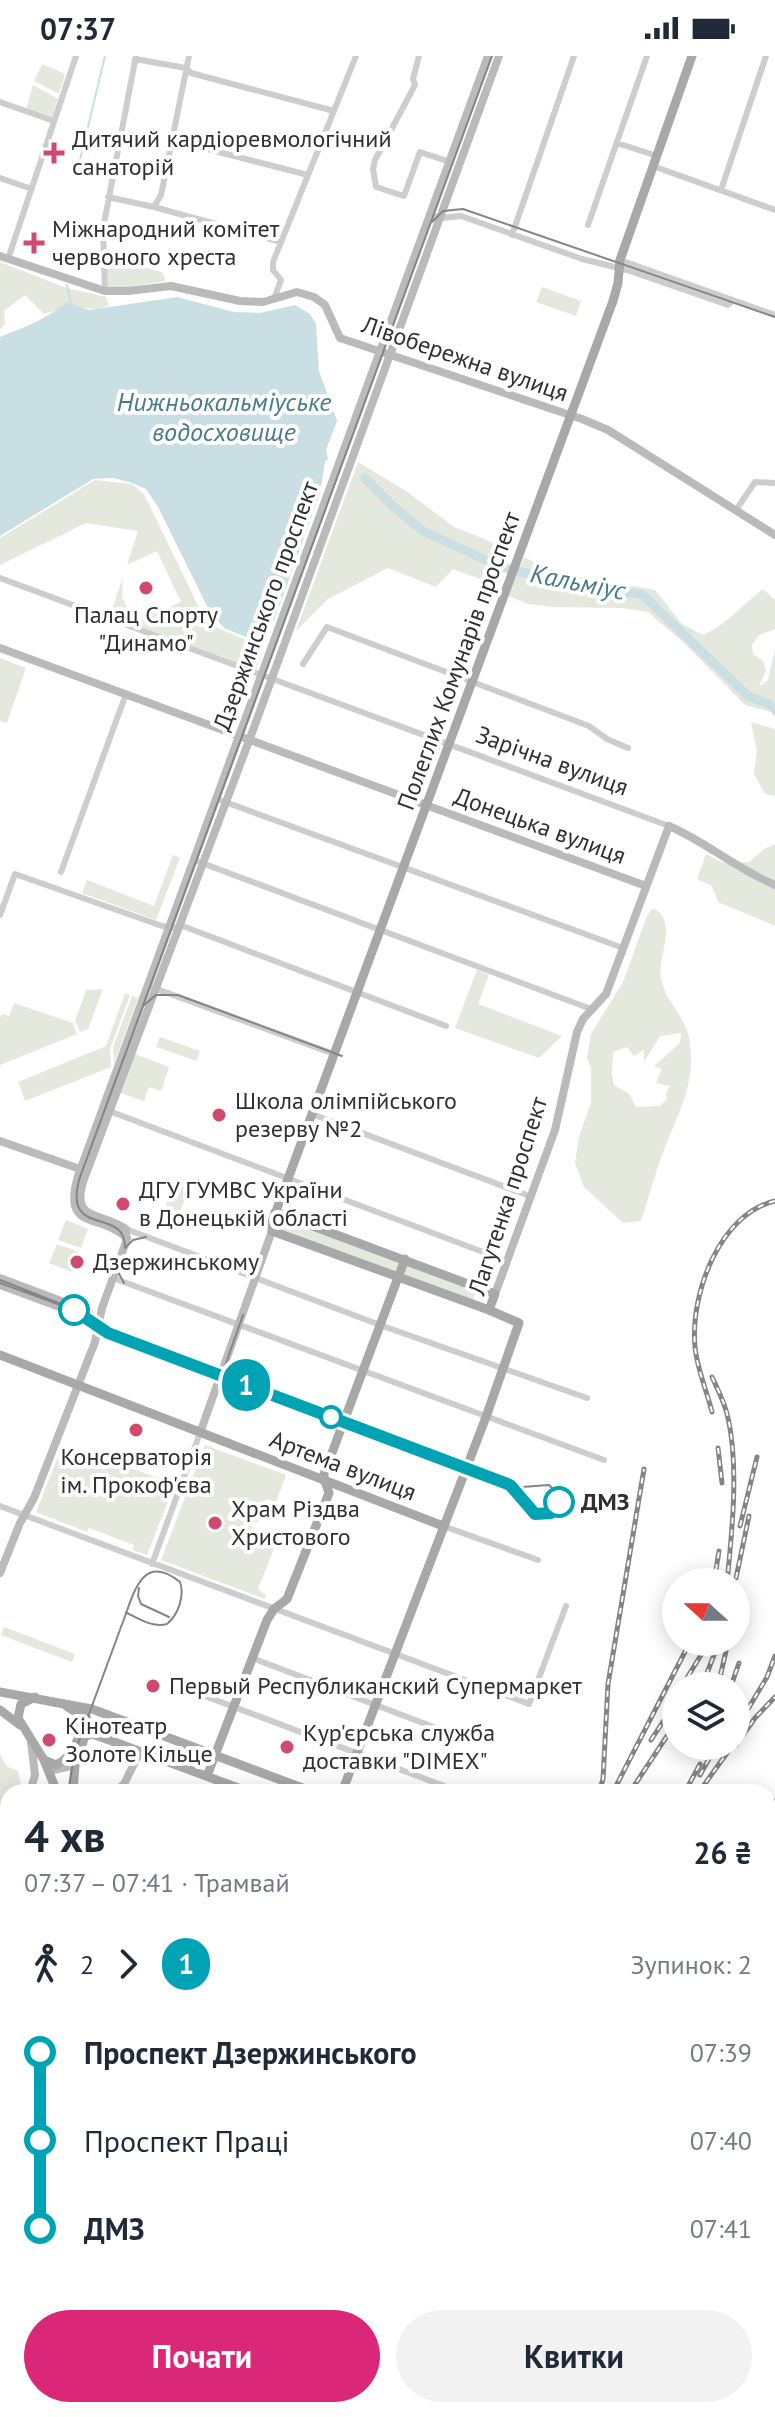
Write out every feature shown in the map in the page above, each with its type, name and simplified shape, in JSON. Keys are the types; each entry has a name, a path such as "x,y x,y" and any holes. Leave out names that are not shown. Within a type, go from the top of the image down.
{"main road":[{"name":"Полеглих Комунарів проспект","path":"272,1231 275,1212 613,301 620,264 692,56"},
{"path":"275,1212 495,1294"},
{"path":"272,1231 489,1310"},
{"path":"207,1776 267,1620 274,1609 287,1599 329,1493 324,1474 405,1259"},
{"name":"Лагутенка проспект","path":"345,1784 519,1323 489,1310 495,1294"},
{"name":"Артема вулиця","path":"0,1355 443,1526"},
{"path":"0,1692 95,1710 292,1784"},
{"path":"27,1735 18,1711 21,1704 35,1697"},
{"path":"64,1704 88,1718 86,1736 75,1765 74,1784"},
{"path":"44,1760 52,1765 61,1763 69,1755 80,1730 78,1714 64,1704"},
{"path":"0,1710 27,1735 44,1760 54,1784"},
{"path":"86,1736 92,1734 228,1784"}],"street":[{"path":"4,257 32,189 76,56"},
{"path":"154,207 161,195 189,56"},
{"path":"274,299 281,280 272,267 356,56"},
{"path":"419,56 413,79 415,85 375,160 376,187 404,196 420,152 450,162"},
{"name":"Дзержинського проспект","path":"436,216 450,162 488,56"},
{"name":"Дзержинського проспект","path":"267,676 353,457 436,216 499,56"},
{"path":"512,235 574,56"},
{"path":"588,225 647,56"},
{"path":"721,190 766,56"},
{"path":"105,291 103,229 136,58 186,68 191,73 334,111"},
{"path":"0,102 54,121"},
{"path":"172,140 308,175"},
{"path":"617,143 721,190 775,210"},
{"path":"0,178 32,189"},
{"path":"108,197 281,242"},
{"path":"436,216 461,216 582,259 620,264 730,303 775,315"},
{"name":"Лівобережна вулиця","path":"4,257 105,291 171,286 240,301 263,302 297,292 314,297 330,312 334,330 340,338 608,430 775,535"},
{"name":"Дзержинського проспект","path":"84,1168 267,676 343,453 386,355"},
{"path":"736,510 755,482 775,483"},
{"path":"0,578 267,676"},
{"path":"303,664 327,627 589,726 607,739 628,748"},
{"name":"Донецька вулиця","path":"0,648 646,886"},
{"name":"Зарічна вулиця","path":"267,676 669,826 775,885"},
{"path":"61,872 126,694"},
{"path":"221,800 623,948"},
{"name":"Лагутенка проспект","path":"495,1294 555,1130 577,1032 591,1009 606,994 669,826"},
{"path":"199,861 591,1009"},
{"path":"0,915 15,874 162,926 175,926 446,1026"},
{"path":"152,987 334,1054"},
{"name":"Дзержинського проспект","path":"84,1168 109,1111 152,987"},
{"path":"109,1111 507,1261"},
{"path":"312,1114 532,1197"},
{"path":"0,1141 84,1168 73,1198 76,1209 85,1217 122,1233 126,1238 257,1278 587,1398"},
{"name":"Полеглих Комунарів проспект","path":"238,1320 257,1278 272,1231"},
{"path":"1,1567 34,1498 79,1385 126,1238"},
{"path":"0,1278 85,1310 94,1311 103,1303"},
{"path":"113,1278 238,1320 604,1460"},
{"path":"0,1285 73,1312 220,1378 507,1479 504,1485 466,1467"},
{"path":"85,1310 99,1326"},
{"path":"152,1564 238,1320"},
{"path":"0,1506 529,1704 566,1606"},
{"name":"Артема вулиця","path":"443,1526 538,1560"},
{"path":"252,1658 452,1734"},
{"path":"189,1690 439,1784"},
{"path":"27,1735 35,1767 33,1784"},
{"path":"124,1784 140,1752"},
{"path":"36,1784 61,1763"},
{"path":"49,1771 75,1765"}],"shaded area":[{"path":"42,64 65,74 59,94 34,81"},
{"path":"33,85 58,99 52,117 26,109"},
{"path":"105,257 162,272 166,281 106,287"},
{"path":"0,262 67,288 106,297 109,305 92,309 65,304 44,314 25,295 4,311 5,324 0,329"},
{"path":"542,287 581,301 576,316 536,302"},
{"path":"358,462 406,491 454,527 511,550 496,585 453,569 436,587 388,568 328,599 296,631"},
{"path":"95,480 132,484 144,494 204,618 213,626 246,640 262,653 256,670 110,616 123,577 122,597 134,622 181,602 157,551 127,565 138,531 86,523 0,565 0,538"},
{"path":"524,557 571,575 655,590 682,624 703,635 727,620 763,589 775,600 775,629 759,635 752,645 753,654 763,661 766,670 759,687 768,680 775,649 775,718 771,712 745,705 684,643 648,612 622,608 553,607 528,604 508,596"},
{"path":"0,658 26,668 7,723 0,721"},
{"path":"751,722 775,729 775,796 765,794 754,774 757,751"},
{"path":"775,844 775,926 718,902 712,886 697,879 706,854 722,862 749,862"},
{"path":"173,855 180,858 156,920 82,893 87,880 154,906"},
{"path":"655,909 662,915 665,923 661,978 666,994 687,1030 691,1069 685,1096 641,1221 623,1223 584,1187 575,1163 579,1137 591,1102 591,1069 587,1057 591,1034 623,982 651,910","holes":["681,1033 680,1043 654,1066 662,1069 656,1083 670,1086 667,1099 660,1106 636,1107 629,1094 614,1085 613,1052 627,1047 634,1056 644,1050 644,1062 660,1036"]},
{"path":"477,970 489,975 478,1004 562,1036 539,1058 455,1028"},
{"path":"103,989 88,1029 80,1032 75,1021 86,990"},
{"path":"125,993 130,995 110,1049 111,1067 25,1101 18,1082 106,1046"},
{"path":"132,996 138,998 114,1064 113,1047"},
{"path":"14,1003 73,1023 77,1034 0,1065 0,1018 2,1014 9,1016"},
{"path":"160,1037 200,1051 197,1061 156,1047"},
{"path":"132,1053 169,1067 161,1091 149,1087 144,1101 118,1092"},
{"path":"176,1178 190,1183 180,1212 165,1207"},
{"path":"283,1217 401,1260 396,1274 278,1230"},
{"path":"66,1220 88,1229 81,1248 58,1240"},
{"path":"57,1244 79,1252 72,1272 49,1263"},
{"path":"407,1264 477,1290 472,1302 402,1276"},
{"path":"205,1445 286,1475 276,1502 266,1499 257,1523 254,1522 250,1531 277,1541 258,1589 266,1595 265,1599 161,1560"},
{"path":"60,1452 88,1463 91,1460 110,1467 116,1463 175,1484 147,1555 133,1550 134,1545 89,1528 87,1532 36,1512"},
{"path":"4,1627 75,1654 72,1662 1,1635"},
{"path":"0,1754 6,1766 18,1771 21,1784 0,1784"}],"water":[{"name":"Нижньокальміуське водосховище","path":"177,297 234,312 260,313 295,305 310,314 316,324 319,371 337,421 326,450 328,459 320,493 274,621 246,637 224,628 210,612 158,507 146,489 132,483 114,478 93,479 0,536 0,337 44,318 67,302 89,310"}],"waterway":[{"path":"78,168 105,56"},
{"path":"67,285 71,304"},
{"name":"Кальміус","path":"365,478 423,531 501,567 589,589 642,594 748,696 775,709"}],"tram line":[{"path":"125,1248 123,1235 116,1228 86,1216 79,1209 77,1196 80,1177 492,56"},
{"path":"432,222 443,211 463,209 775,317"},
{"path":"144,1005 156,995 178,995 342,1056"},
{"path":"125,1248 133,1240 146,1237"},
{"path":"118,1264 118,1272 124,1283"},
{"path":"0,1280 84,1313 109,1331 511,1483 522,1487 549,1485 557,1493 556,1503 549,1511 538,1510 515,1487 108,1333 74,1310 0,1283"},
{"name":"1","path":"74,1310 108,1333 510,1485 535,1514 551,1513 559,1502"},
{"path":"236,1380 229,1375 225,1366 243,1315"},
{"path":"156,1571 180,1582 180,1605 167,1624 151,1624 126,1612 134,1592 147,1575 156,1571"},
{"path":"139,1588 141,1604 169,1617"},
{"path":"69,1784 75,1752 126,1612"}],"railway":[{"path":"712,1412 695,1347 695,1326 703,1281 712,1259 738,1222 755,1209 775,1201"},
{"path":"712,1377 727,1412 733,1457 734,1500 728,1568"},
{"path":"718,1448 722,1483"},
{"path":"740,1526 757,1457"},
{"path":"601,1784 608,1684 644,1469"},
{"path":"738,1568 749,1516"},
{"path":"716,1568 719,1551"},
{"path":"617,1784 683,1656"},
{"path":"691,1672 700,1656"},
{"path":"707,1672 714,1656"},
{"path":"721,1672 725,1656"},
{"path":"750,1706 775,1656"},
{"path":"736,1672 739,1663"},
{"path":"750,1725 775,1697"},
{"path":"651,1740 662,1723"},
{"path":"635,1784 662,1744"},
{"path":"700,1775 708,1760"},
{"path":"705,1784 722,1760"},
{"path":"689,1784 700,1764"}],"place":[{"name":"Дитячий кардіоревмологічний санаторій","path":"54,153"},
{"name":"Міжнародний комітет червоного хреста","path":"34,243"},
{"name":"Палац Спорту \"Динамо\"","path":"146,588"},
{"name":"Школа олімпійського резерву №2","path":"219,1115"},
{"name":"ДГУ ГУМВС України в Донецькій області","path":"123,1204"},
{"name":"Дзержинському","path":"77,1262"},
{"name":"Консерваторія ім. Прокоф'єва","path":"136,1430"},
{"name":"ДМЗ","path":"559,1502"},
{"name":"Храм Різдва Христового","path":"215,1523"},
{"name":"Первый Республиканский Супермаркет","path":"153,1686"},
{"name":"Кінотеатр Золоте Кільце","path":"49,1740"},
{"name":"Кур'єрська служба доставки \"DIMEX\"","path":"287,1747"}]}
